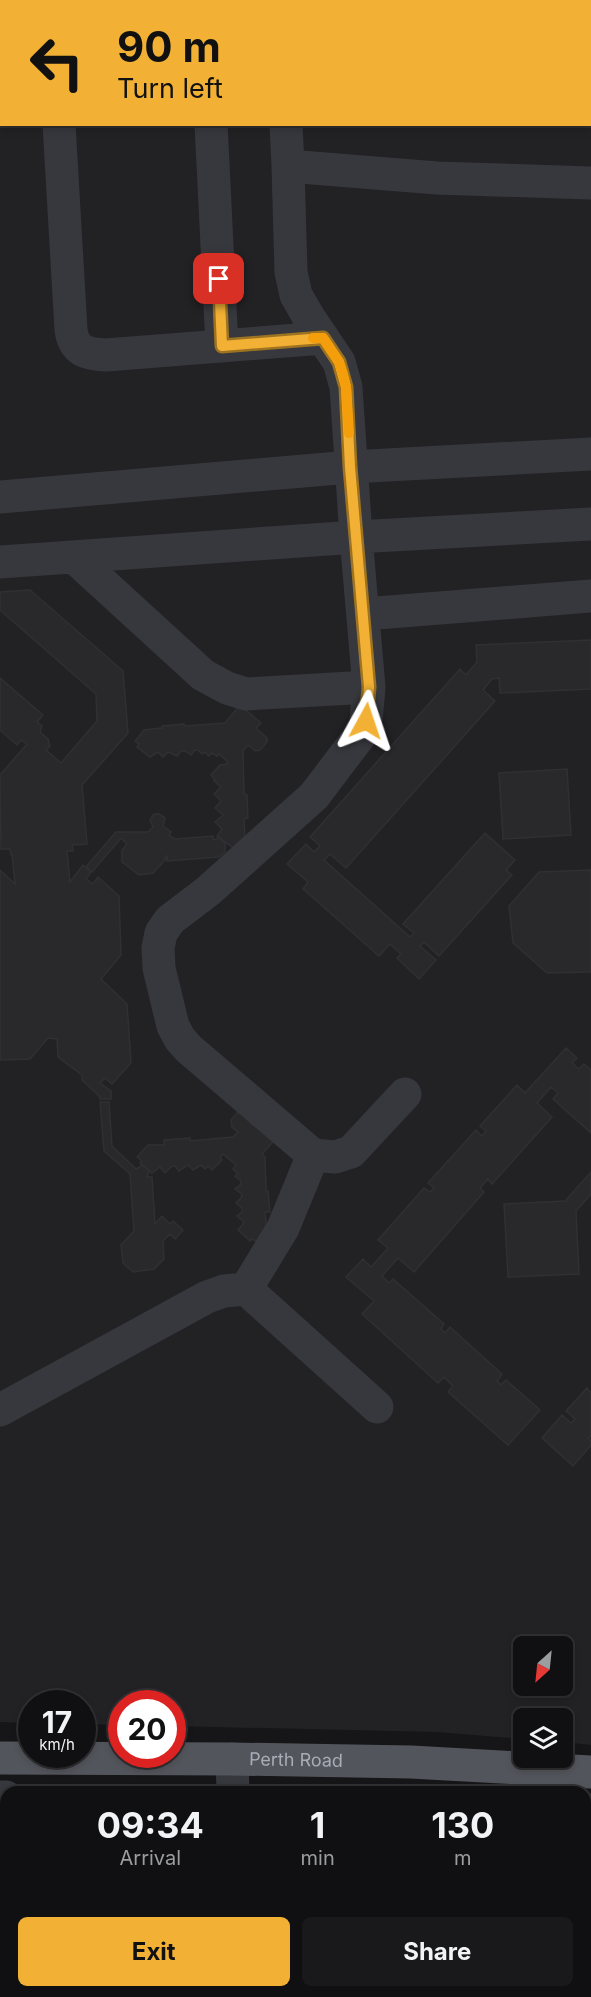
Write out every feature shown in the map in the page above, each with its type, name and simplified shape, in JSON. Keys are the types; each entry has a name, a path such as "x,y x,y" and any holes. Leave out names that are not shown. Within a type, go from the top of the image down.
{"main road":[{"name":"Perth Road","path":"0,1758 411,1762 591,1772"}],"street":[{"path":"59,126 72,340 85,352 95,354 323,338"},
{"path":"211,126 222,346"},
{"path":"286,126 291,272 296,295 339,362 346,387 350,467 369,687 366,721 361,734 314,796 208,891 170,920 161,933 158,948 159,968 173,1026 180,1039 313,1155 335,1157 351,1152 405,1094"},
{"path":"288,166 426,177 591,183"},
{"path":"0,497 350,467 591,454"},
{"path":"0,562 356,537 591,524"},
{"path":"74,556 203,675 227,688 246,694 369,687"},
{"path":"364,614 591,597"},
{"path":"246,1289 283,1228 313,1155"},
{"path":"0,1410 207,1297 224,1291 246,1289 377,1407"},
{"path":"232,1759 233,1786"}],"shaded area":[{"path":"0,126 591,126 591,1745 573,1743 573,1708 513,1708 513,1738 437,1732 186,1726 186,1690 108,1690 108,1725 96,1724 96,1690 18,1690 18,1723 0,1722"}],"building":[{"path":"30,590 123,671 128,733 82,785 87,844 72,845 73,851 67,851 70,882 83,865 91,872 86,879 93,884 98,877 119,896 121,955 101,979 127,1004 131,1063 112,1084 105,1078 100,1083 111,1091 111,1099 100,1099 82,1080 82,1075 58,1057 57,1039 48,1038 30,1059 0,1060 0,870 15,884 10,849 1,849 0,775 27,744 21,740 17,745 0,730 0,678 43,715 37,722 42,726 40,732 48,739 50,746 46,750 61,763 97,721 96,694 0,610 0,592"},
{"path":"591,640 591,689 500,693 499,678 492,679 483,690 495,701 346,868 330,854 324,860 410,937 414,933 403,924 485,833 515,860 506,870 512,875 439,956 424,942 420,946 436,960 419,979 397,958 401,954 390,944 379,956 303,889 308,882 287,864 306,844 314,852 320,846 310,837 460,669 466,675 477,662 476,645"},
{"path":"240,705 261,723 256,728 267,738 267,742 260,750 255,751 248,745 243,751 244,794 247,795 248,818 244,819 245,838 235,849 217,836 222,829 215,822 223,815 215,808 221,801 214,794 221,787 211,775 220,765 228,764 227,761 219,754 217,756 212,753 209,756 198,750 191,755 181,751 177,756 168,752 163,757 158,752 150,757 137,747 139,744 135,741 144,730 162,728 162,726 225,723"},
{"path":"567,769 571,835 503,839 499,773"},
{"path":"154,814 165,818 163,826 171,832 169,835 175,839 213,836 213,840 219,838 225,843 225,852 219,857 167,861 167,856 153,873 139,875 122,862 122,850 127,844 121,838 92,872 86,867 116,832 148,832 153,827 150,820"},
{"path":"591,870 591,972 547,973 513,943 509,906 539,872"},
{"path":"566,1048 577,1058 572,1063 579,1069 584,1064 591,1070 591,1133 553,1099 558,1093 551,1087 537,1103 552,1117 492,1184 488,1179 480,1188 484,1192 414,1272 398,1258 382,1276 389,1283 393,1279 444,1324 441,1329 445,1333 450,1327 502,1374 497,1381 501,1385 506,1380 540,1410 508,1445 448,1392 453,1386 444,1377 438,1383 362,1314 374,1301 346,1277 363,1259 371,1267 388,1248 378,1240 424,1188 430,1192 434,1188 428,1183 476,1130 482,1136 486,1131 480,1126 517,1085 525,1093"},
{"path":"100,1102 109,1102 112,1146 136,1169 143,1165 149,1171 147,1177 152,1177 155,1224 162,1216 170,1224 173,1221 183,1230 175,1239 170,1234 163,1241 164,1259 154,1269 133,1272 123,1263 121,1245 134,1231 130,1174 104,1151"},
{"path":"237,1113 243,1113 251,1119 252,1125 259,1116 280,1134 262,1154 265,1157 266,1191 268,1191 270,1212 265,1212 267,1231 257,1242 252,1239 250,1241 238,1230 243,1221 237,1216 242,1212 242,1208 236,1203 242,1194 235,1189 241,1184 235,1176 238,1174 233,1169 236,1165 223,1154 220,1157 222,1160 212,1170 208,1166 205,1169 201,1165 193,1170 188,1165 179,1171 172,1166 165,1173 160,1167 152,1173 140,1163 142,1161 137,1157 148,1145 164,1145 164,1140 190,1138 190,1141 233,1137 238,1132 232,1127 231,1120"},
{"path":"591,1172 591,1194 576,1211 579,1274 508,1277 504,1204 565,1201"},
{"path":"587,1388 591,1393 591,1436 588,1438 591,1445 573,1466 542,1438 562,1415 571,1423 575,1419 566,1411"}],"slow traffic":[{"path":"313,338 323,338 339,362 346,387 349,433"}],"route":[{"path":"219,279 222,346 323,338 339,362 346,387 350,467 364,614 369,687 366,721"}]}
